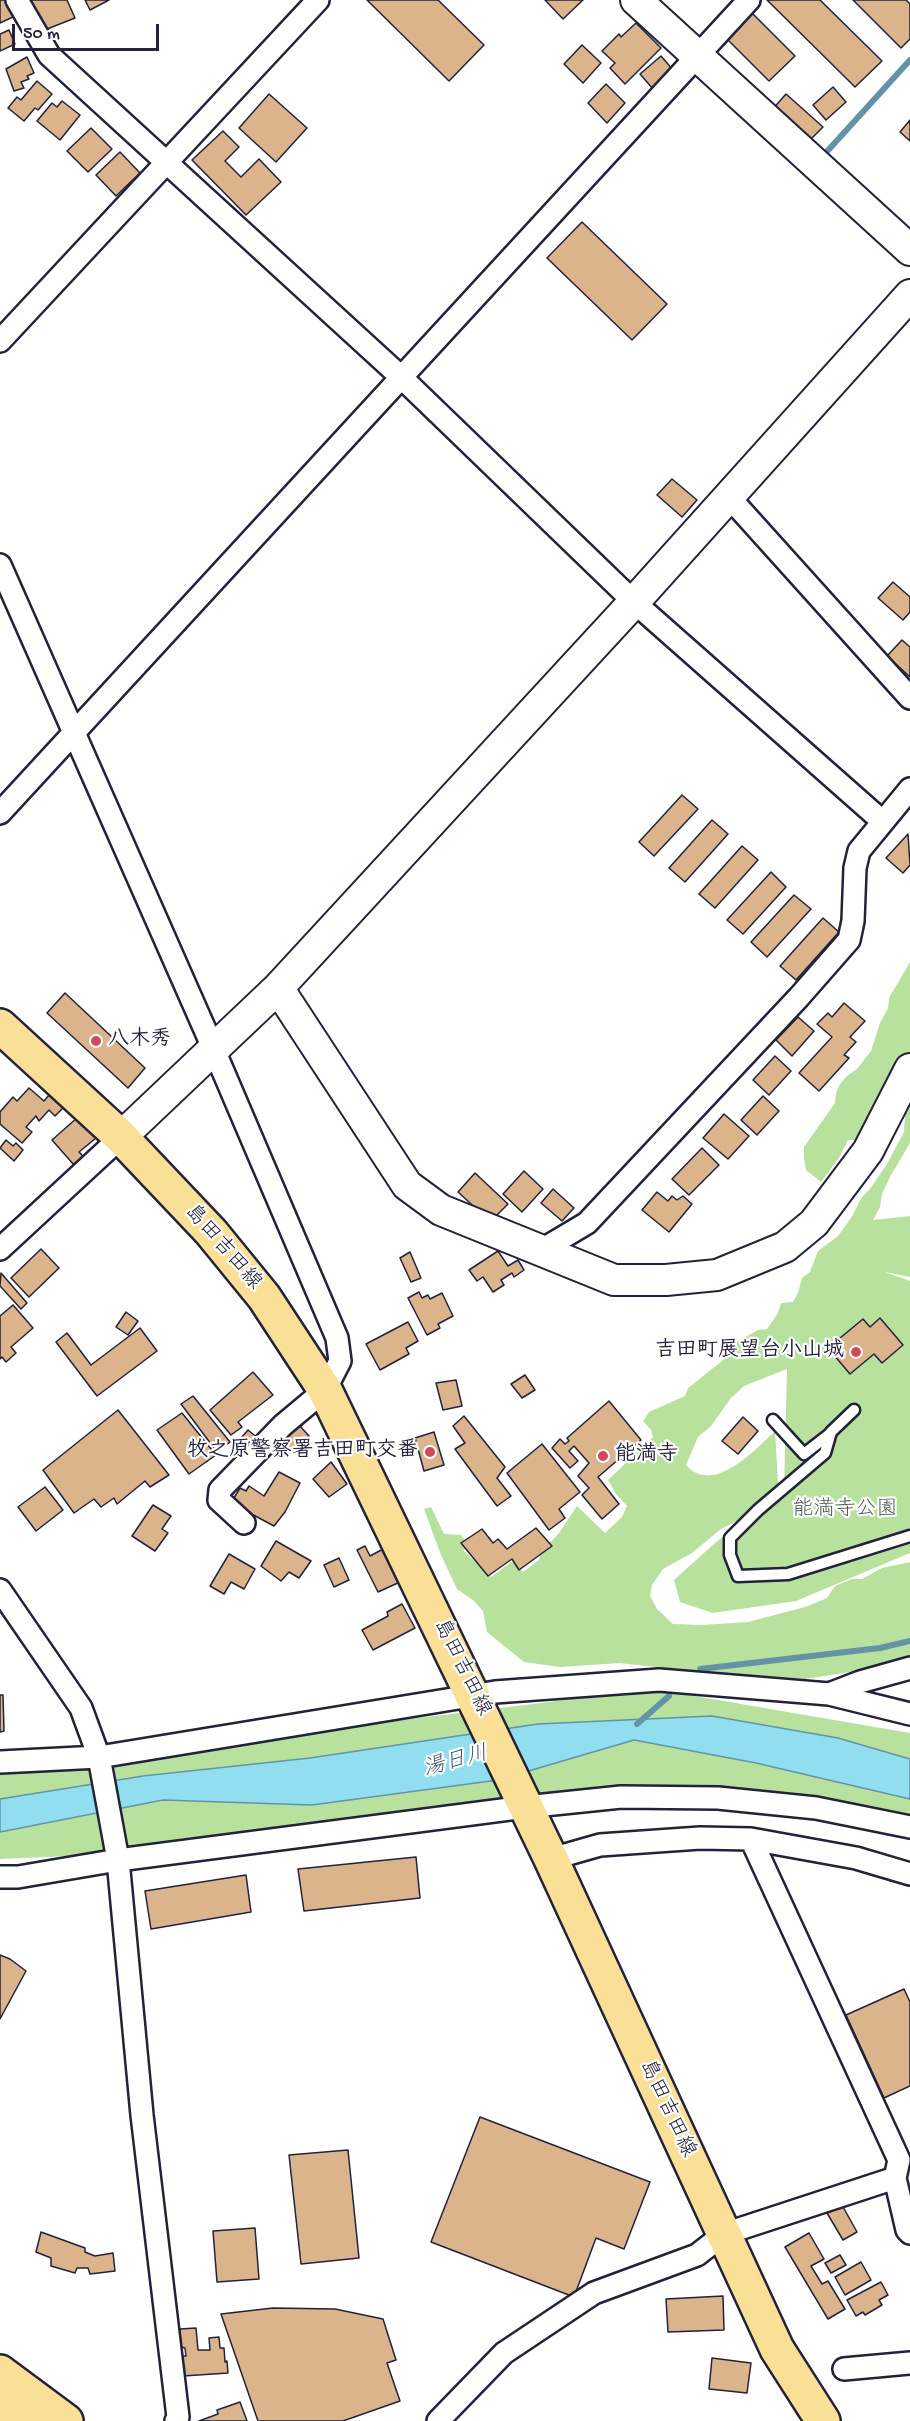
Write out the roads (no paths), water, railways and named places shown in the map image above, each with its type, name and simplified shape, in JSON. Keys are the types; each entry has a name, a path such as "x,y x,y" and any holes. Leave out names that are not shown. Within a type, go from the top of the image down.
{"main road":[{"name":"島田吉田線","path":"0,1026 121,1137 211,1232 264,1297 325,1390 474,1695 777,2349 823,2421"},
{"path":"0,2372 66,2421"},
{"path":"0,2404 22,2421"}],"street":[{"path":"17,0 50,55 401,377 634,602 882,821"},
{"path":"0,341 318,0"},
{"path":"636,0 910,250"},
{"path":"0,813 749,0"},
{"path":"0,1249 278,988 634,602 910,295"},
{"path":"729,497 910,698"},
{"path":"0,565 214,1050 337,1338 340,1361 325,1390 283,1425 220,1490 219,1500 244,1523"},
{"path":"540,1251 587,1223 799,997 849,940 853,921 855,868 859,852 910,789"},
{"path":"278,988 407,1185 441,1210 614,1280 666,1280 717,1275 785,1247 814,1223 868,1151 910,1070"},
{"path":"0,1590 81,1708 99,1757 117,1860 142,2115 178,2417 176,2421"},
{"path":"830,1694 860,1682 910,1668"},
{"path":"0,1762 99,1757 495,1692 659,1680 830,1694 910,1714"},
{"path":"0,1877 18,1877 117,1860 525,1807 621,1797 718,1798 816,1808 910,1827"},
{"path":"551,1859 600,1845 700,1838 751,1839 856,1857 910,1874"},
{"path":"751,1839 899,2160 895,2178 907,2230 910,2233"},
{"path":"438,2421 504,2354 594,2293 698,2255 724,2234 895,2178"},
{"path":"844,2369 910,2363"}],"lane":[{"path":"773,1420 804,1454 854,1410"},
{"path":"831,1432 825,1453 758,1510 730,1538 730,1555 738,1576 788,1574 910,1536"}],"water":[{"name":"湯日川","path":"712,1716 838,1738 910,1759 910,1799 756,1763 634,1740 498,1780 312,1805 163,1800 0,1832 0,1799 143,1776 310,1758 538,1724"}],"waterway":[{"path":"822,157 910,60"},
{"path":"700,1669 880,1648 910,1641"},
{"path":"637,1724 669,1696"}],"place":[{"name":"八木秀","path":"96,1041"},
{"name":"吉田町展望台小山城","path":"856,1352"},
{"name":"牧之原警察署吉田町交番","path":"430,1452"},
{"name":"能満寺","path":"603,1456"}],"park label":[{"name":"能満寺公園","path":"845,1511"}]}
